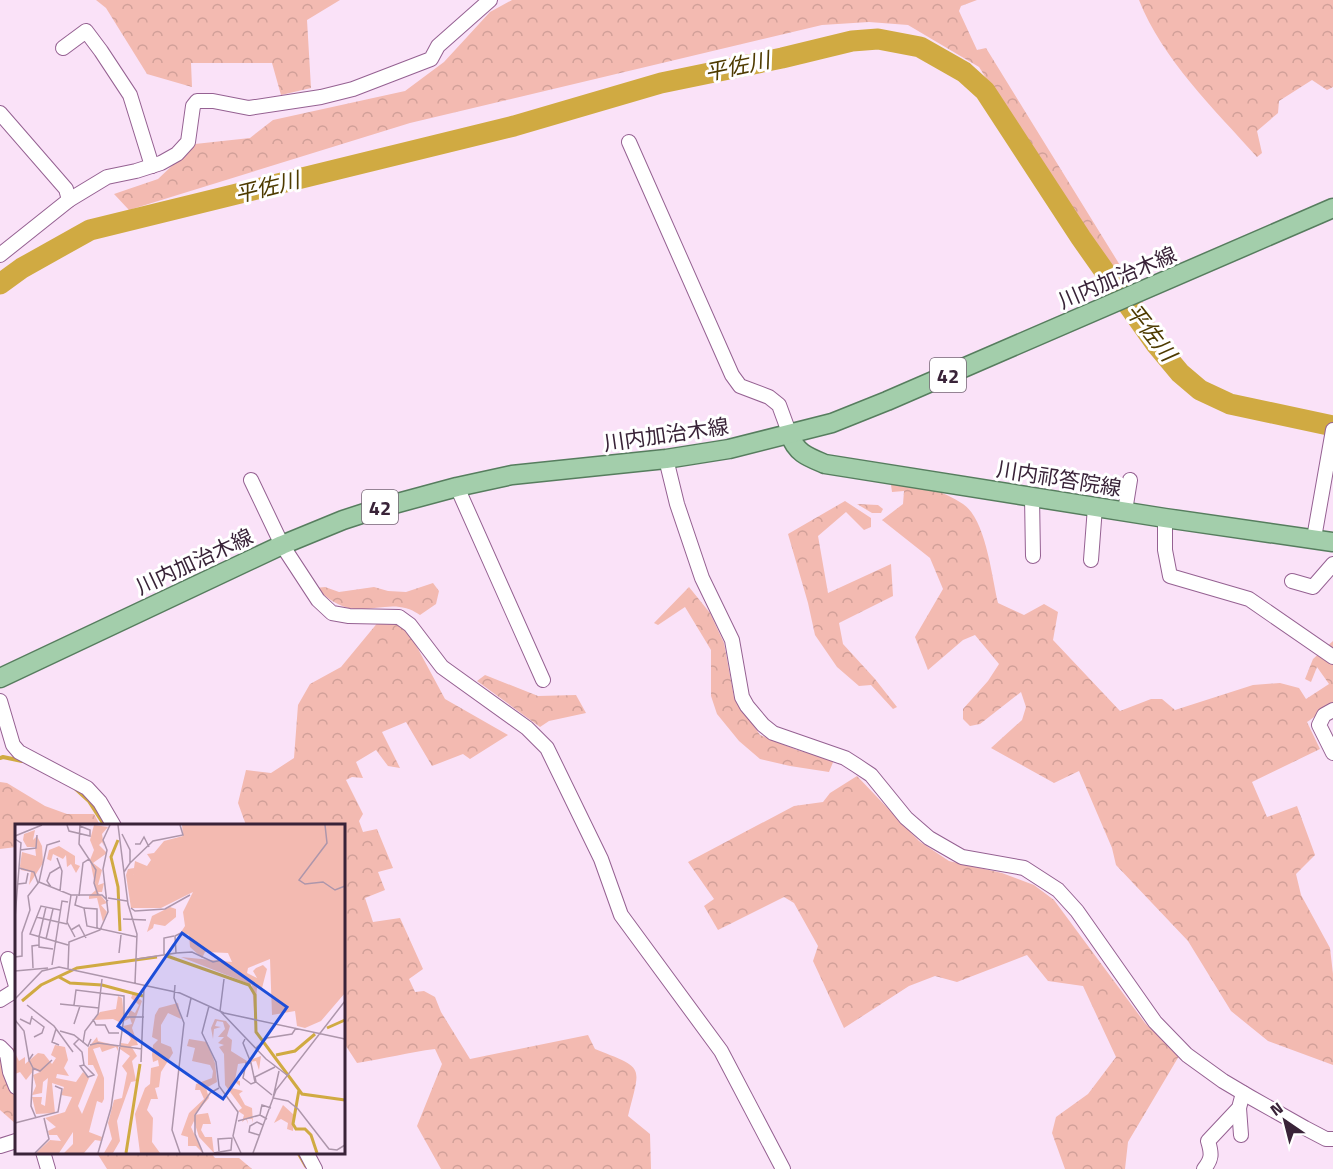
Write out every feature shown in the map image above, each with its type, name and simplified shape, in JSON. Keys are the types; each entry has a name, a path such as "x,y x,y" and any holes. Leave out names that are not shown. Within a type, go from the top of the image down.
{"main road":[{"name":"川内加治木線","path":"0,678 282,545 363,513 457,487 512,475 666,459 729,449 832,423 1333,208"},
{"name":"川内祁答院線","path":"790,435 794,446 808,457 825,464 1333,542"}],"street":[{"path":"2,249 69,200 106,177 152,166 177,154 188,142 193,106 197,101 213,101 249,108 321,98 353,88 431,59 438,46 490,0"},
{"path":"63,48 86,32 101,51 130,95 152,166"},
{"path":"0,113 66,189 69,200"},
{"path":"628,142 732,375 740,386 769,396 779,405 790,435"},
{"path":"1314,538 1331,436"},
{"path":"666,459 677,504 702,578 732,640 742,697 747,706 773,733 845,758 856,765 871,775 906,818 929,838 962,857 1024,868 1058,890 1077,911 1155,1022 1187,1055 1223,1081 1305,1128 1326,1139 1333,1139"},
{"path":"251,480 282,545 318,600 332,613 349,616 399,617 410,625 442,667 527,728 547,748 601,859 621,915 721,1050 783,1169"},
{"path":"1125,511 1130,480"},
{"path":"457,487 543,680"},
{"path":"1032,497 1033,556"},
{"path":"1091,560 1095,507"},
{"path":"1165,518 1165,550 1170,576 1249,599 1333,657"},
{"path":"1292,581 1313,587 1333,564"},
{"path":"0,701 13,745 19,752 87,788 100,802 113,824"},
{"path":"1333,710 1324,715 1319,725 1333,753"},
{"path":"8,959 15,983"},
{"path":"0,1000 15,991"},
{"path":"8,1050 9,1072 15,1085"},
{"path":"1241,1135 1239,1108 1243,1092"},
{"path":"1204,1169 1211,1160 1212,1154 1208,1141 1239,1108"},
{"path":"0,1146 15,1141"},
{"path":"44,1154 48,1169"},
{"path":"307,1154 315,1169"}],"green space":[{"path":"96,0 340,0 307,20 311,88 281,95 272,63 191,63 192,87 147,74 106,8"},
{"path":"512,0 977,0 961,6 959,11 977,50 986,48 1155,322 1160,335 1083,231 979,67 908,25 869,22 822,25 410,123 129,210 114,194 158,179 195,144 250,138 273,120 405,91 444,62 490,12"},
{"path":"1139,0 1333,0 1333,87 1327,90 1312,80 1279,101 1278,113 1257,131 1262,153 1257,157 1175,63 1149,22"},
{"path":"898,480 948,495 971,512 983,535 998,603 1024,615 1044,604 1058,612 1053,640 1120,711 1151,699 1162,699 1175,710 1253,685 1280,683 1299,688 1306,699 1329,684 1317,667 1311,682 1305,679 1313,659 1333,641 1333,704 1307,722 1320,749 1252,782 1267,817 1297,806 1315,855 1296,874 1301,895 1330,948 1333,974 1333,1065 1268,1041 1231,1011 1188,941 1116,865 1112,848 1079,771 1054,783 991,748 1022,720 1026,707 1021,692 980,724 970,726 963,719 963,709 988,681 999,664 975,635 963,640 928,670 915,637 943,589 930,558 882,520 903,504 904,491 892,492 891,485"},
{"path":"845,501 871,518 871,527 864,530 846,512 818,536 828,593 891,564 893,596 839,623 843,644 897,707 893,709 871,685 859,686 837,667 815,635 788,534"},
{"path":"857,504 878,505 883,509 881,513 872,513"},
{"path":"433,583 439,591 436,604 420,615 412,610 395,607 348,608 333,602 316,588 325,587 339,592 374,587 406,592"},
{"path":"689,587 710,613 724,643 734,697 760,735 797,750 834,760 829,772 760,759 739,741 717,714 711,696 711,650 685,607 658,625 654,623"},
{"path":"379,621 397,622 410,634 445,699 508,735 470,759 463,754 432,766 406,722 382,732 400,768 388,766 376,750 356,762 363,778 352,777 346,780 363,814 359,821 363,832 377,829 393,868 378,872 385,890 365,898 373,922 400,918 423,969 409,979 415,992 424,991 435,997 441,1012 470,1059 588,1035 595,1049 631,1065 636,1077 628,1116 650,1134 651,1169 441,1169 417,1126 442,1064 435,1049 357,1063 345,1045 345,824 246,824 238,803 246,770 271,773 294,758 298,705 310,684 341,667"},
{"path":"485,675 538,696 576,695 586,713 549,721 540,727 477,681"},
{"path":"857,776 919,841 949,861 1002,873 1034,885 1054,900 1145,1023 1179,1056 1128,1142 1125,1169 1065,1169 1052,1133 1056,1117 1088,1094 1116,1057 1083,986 1048,981 1027,955 957,982 935,976 909,986 844,1028 813,961 818,946 794,903 784,897 718,930 704,906 714,899 688,862 794,806 823,802 830,793"},
{"path":"0,782 7,783 45,806 67,814 94,814 99,824 15,824 15,847 0,849"},
{"path":"15,1048 15,1123 0,1110 0,1055"},
{"path":"98,1154 212,1154 215,1158 239,1158 252,1169 107,1169"}],"waterway":[{"name":"平佐川","path":"0,284 22,268 90,230 514,126 661,83 852,41 878,39 920,47 964,72 985,91 1081,238 1155,343 1180,373 1200,390 1230,404 1333,426"},
{"path":"0,758 22,761"},
{"path":"76,789 89,801 104,824"},
{"path":"299,1154 306,1166"}]}
